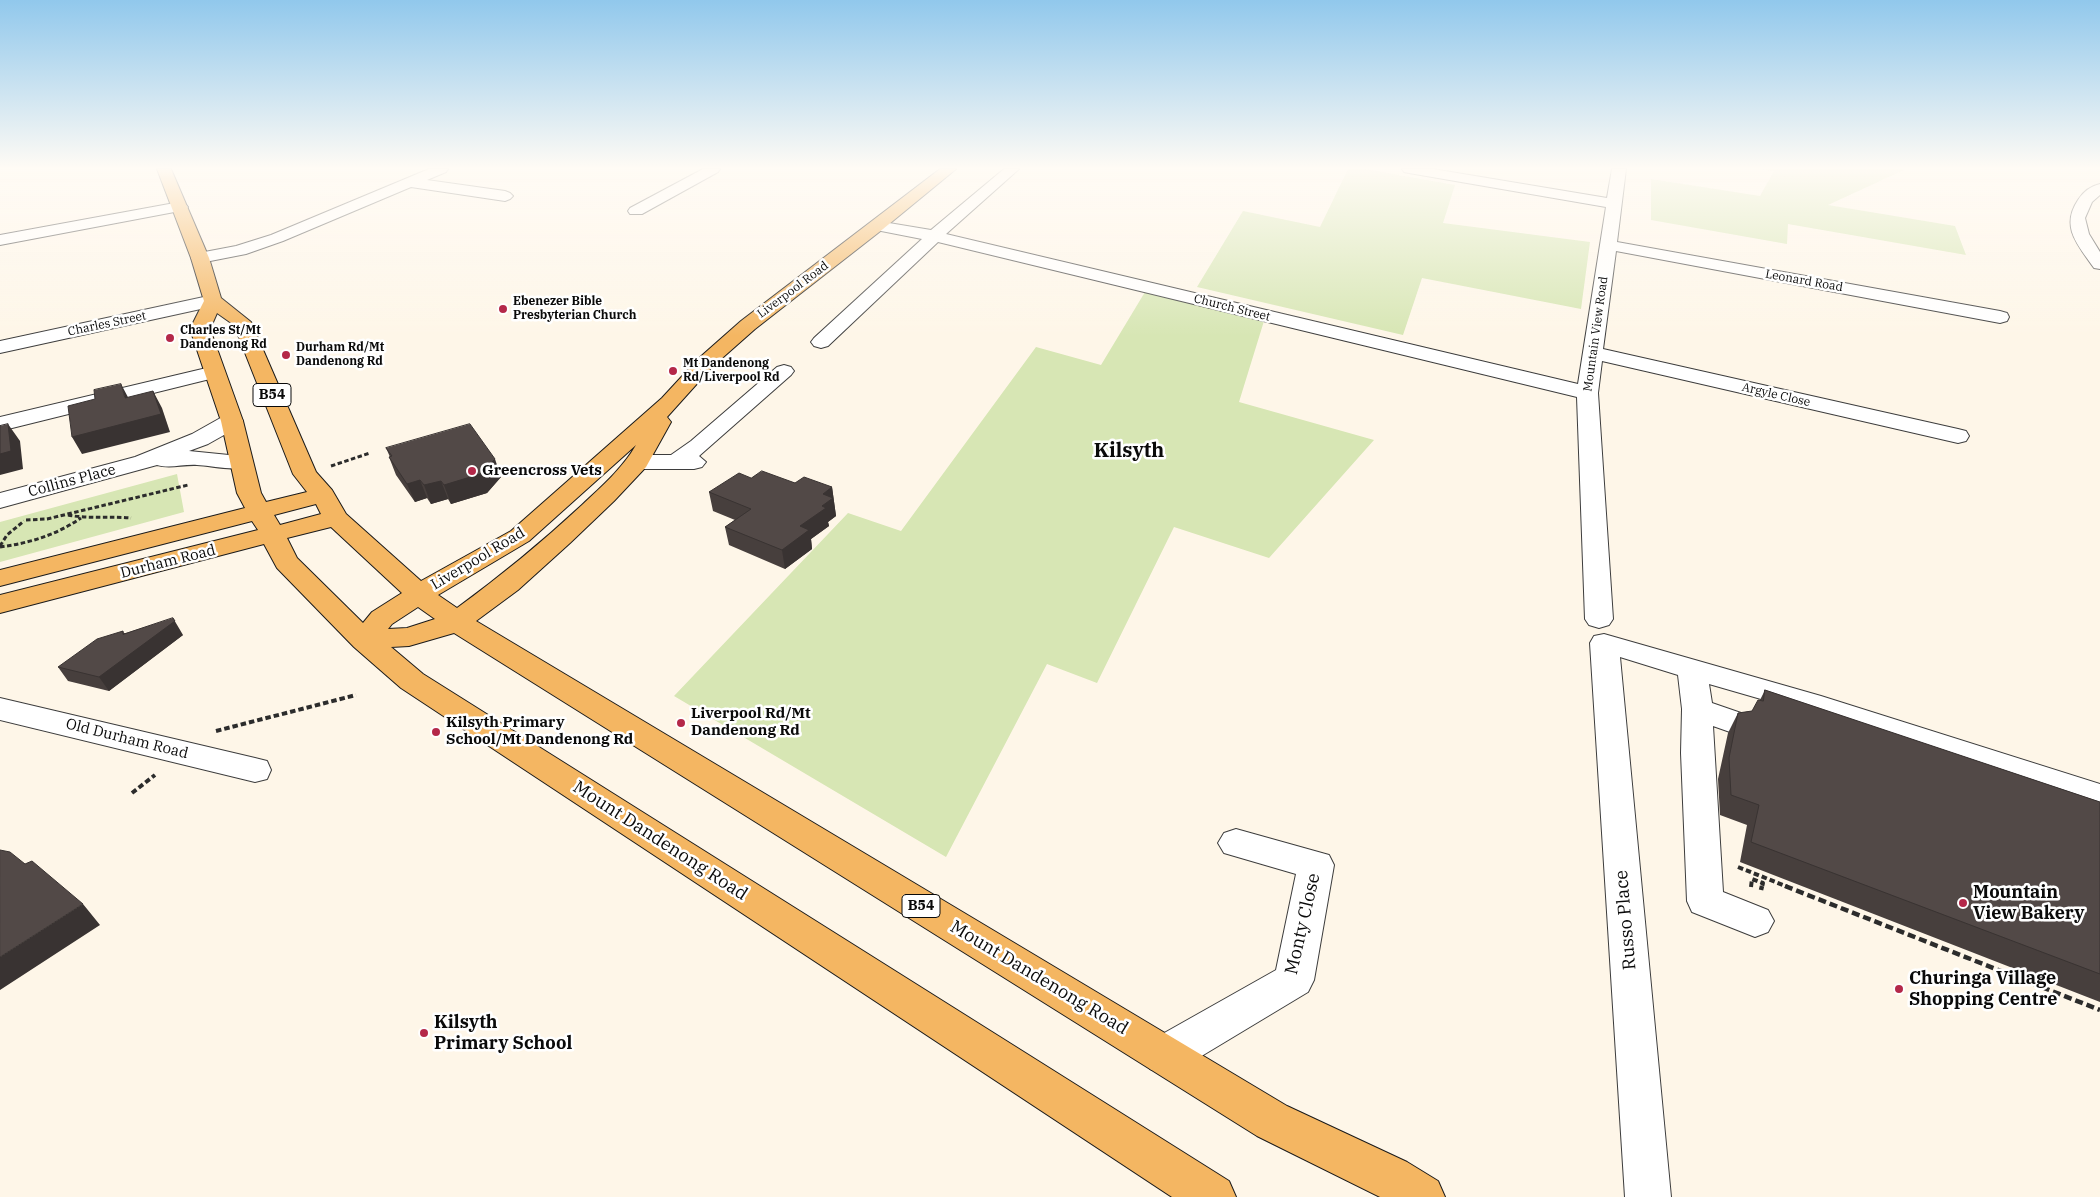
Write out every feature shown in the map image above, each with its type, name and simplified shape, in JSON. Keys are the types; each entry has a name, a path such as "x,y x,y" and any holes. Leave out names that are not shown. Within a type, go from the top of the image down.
{"main road":[{"path":"187,225 200,258 213,301"},
{"name":"Liverpool Road","path":"364,640 382,618 419,594 520,536 670,403 705,363 748,325 877,226"},
{"name":"Mount Dandenong Road","path":"1213,1197 412,681 364,640 286,562 260,510 249,494 232,421 200,329 213,301 242,322 305,474 323,495 336,518 419,594 457,622 1272,1121 1398,1191"},
{"name":"Liverpool Road","path":"457,622 508,584 561,538 638,462 670,403"},
{"name":"Durham Road","path":"0,578 323,495"},
{"name":"Durham Road","path":"0,604 336,518"},
{"path":"364,640 409,637 457,622"}],"street":[{"path":"0,240 83,225"},
{"path":"200,258 270,241 308,225"},
{"path":"821,342 949,225"},
{"name":"Mountain View Road","path":"1602,631 1586,393 1610,225"},
{"path":"2078,225 2079,235 2100,264"},
{"name":"Church Street","path":"877,226 936,236 1586,393"},
{"name":"Leonard Road","path":"1608,244 2000,317"},
{"name":"Charles Street","path":"0,347 213,301"},
{"name":"Argyle Close","path":"1593,353 1958,436"},
{"path":"676,462 700,446 784,371"},
{"path":"0,424 215,372"},
{"path":"143,462 200,438 232,421"},
{"path":"143,462 195,458 241,462"},
{"name":"Collins Place","path":"0,501 143,462"},
{"path":"638,462 709,463"},
{"path":"1602,631 1692,668 2100,797"},
{"name":"Russo Place","path":"1602,631 1648,1197"},
{"path":"1692,668 1698,710 1697,753 1705,901 1752,907"},
{"name":"Old Durham Road","path":"0,709 255,770"},
{"path":"1698,710 1730,721"},
{"name":"Monty Close","path":"1165,1055 1294,980 1316,865 1236,843"}],"path":[{"path":"330,466 370,452"},
{"path":"24,520 47,519 188,485"},
{"path":"0,547 7,535 24,520 28,513"},
{"path":"65,514 81,518 105,516 134,519"},
{"path":"0,547 25,544 54,535 81,518"},
{"path":"132,793 207,733 356,694"},
{"path":"1735,876 1735,866 2100,1010"},
{"path":"1752,879 1762,883 1752,907 1752,879"}],"green space":[{"path":"1235,225 1310,225 1320,227 1321,225 1457,225 1590,242 1581,309 1422,278 1403,335 1197,287"},
{"path":"1679,225 1788,225 1787,244"},
{"path":"1793,225 1955,226 1966,255"},
{"path":"1145,292 1264,321 1239,402 1374,440 1269,558 1174,527 1097,683 1047,664 946,857 674,696 848,513 901,531 1036,347 1101,365"},
{"path":"177,474 184,512 0,562 0,522"}],"building":[{"path":"121,384 125,398 153,391 161,414 72,437 68,406 95,399 94,390"},
{"path":"8,424 11,451 0,454 0,426"},
{"path":"470,424 495,459 480,474 444,485 441,481 424,485 420,480 407,484 389,457 392,456 386,448"},
{"path":"762,471 795,483 804,477 832,487 823,494 833,498 822,506 826,508 800,526 809,530 782,550 725,527 751,509 709,492 739,473 751,478"},
{"path":"173,618 175,621 99,677 58,667 97,639 123,631 123,634"},
{"path":"1765,690 2100,802 2100,974 1751,842 1759,805 1731,795 1729,758 1738,713 1752,711 1758,700 1763,701"},
{"path":"0,850 10,852 25,864 32,861 83,904 0,957"}],"place":[{"name":"Ebenezer Bible Presbyterian Church","path":"503,309"},
{"name":"Charles St/Mt Dandenong Rd","path":"170,338"},
{"name":"Durham Rd/Mt Dandenong Rd","path":"286,355"},
{"name":"Mt Dandenong Rd/Liverpool Rd","path":"673,371"},
{"name":"Greencross Vets","path":"472,471"},
{"name":"Liverpool Rd/Mt Dandenong Rd","path":"681,723"},
{"name":"Kilsyth Primary School/Mt Dandenong Rd","path":"436,732"},
{"name":"Mountain View Bakery","path":"1963,903"},
{"name":"Churinga Village Shopping Centre","path":"1899,989"},
{"name":"Kilsyth Primary School","path":"424,1033"}],"district":[{"name":"Kilsyth","path":"1129,451"}]}
